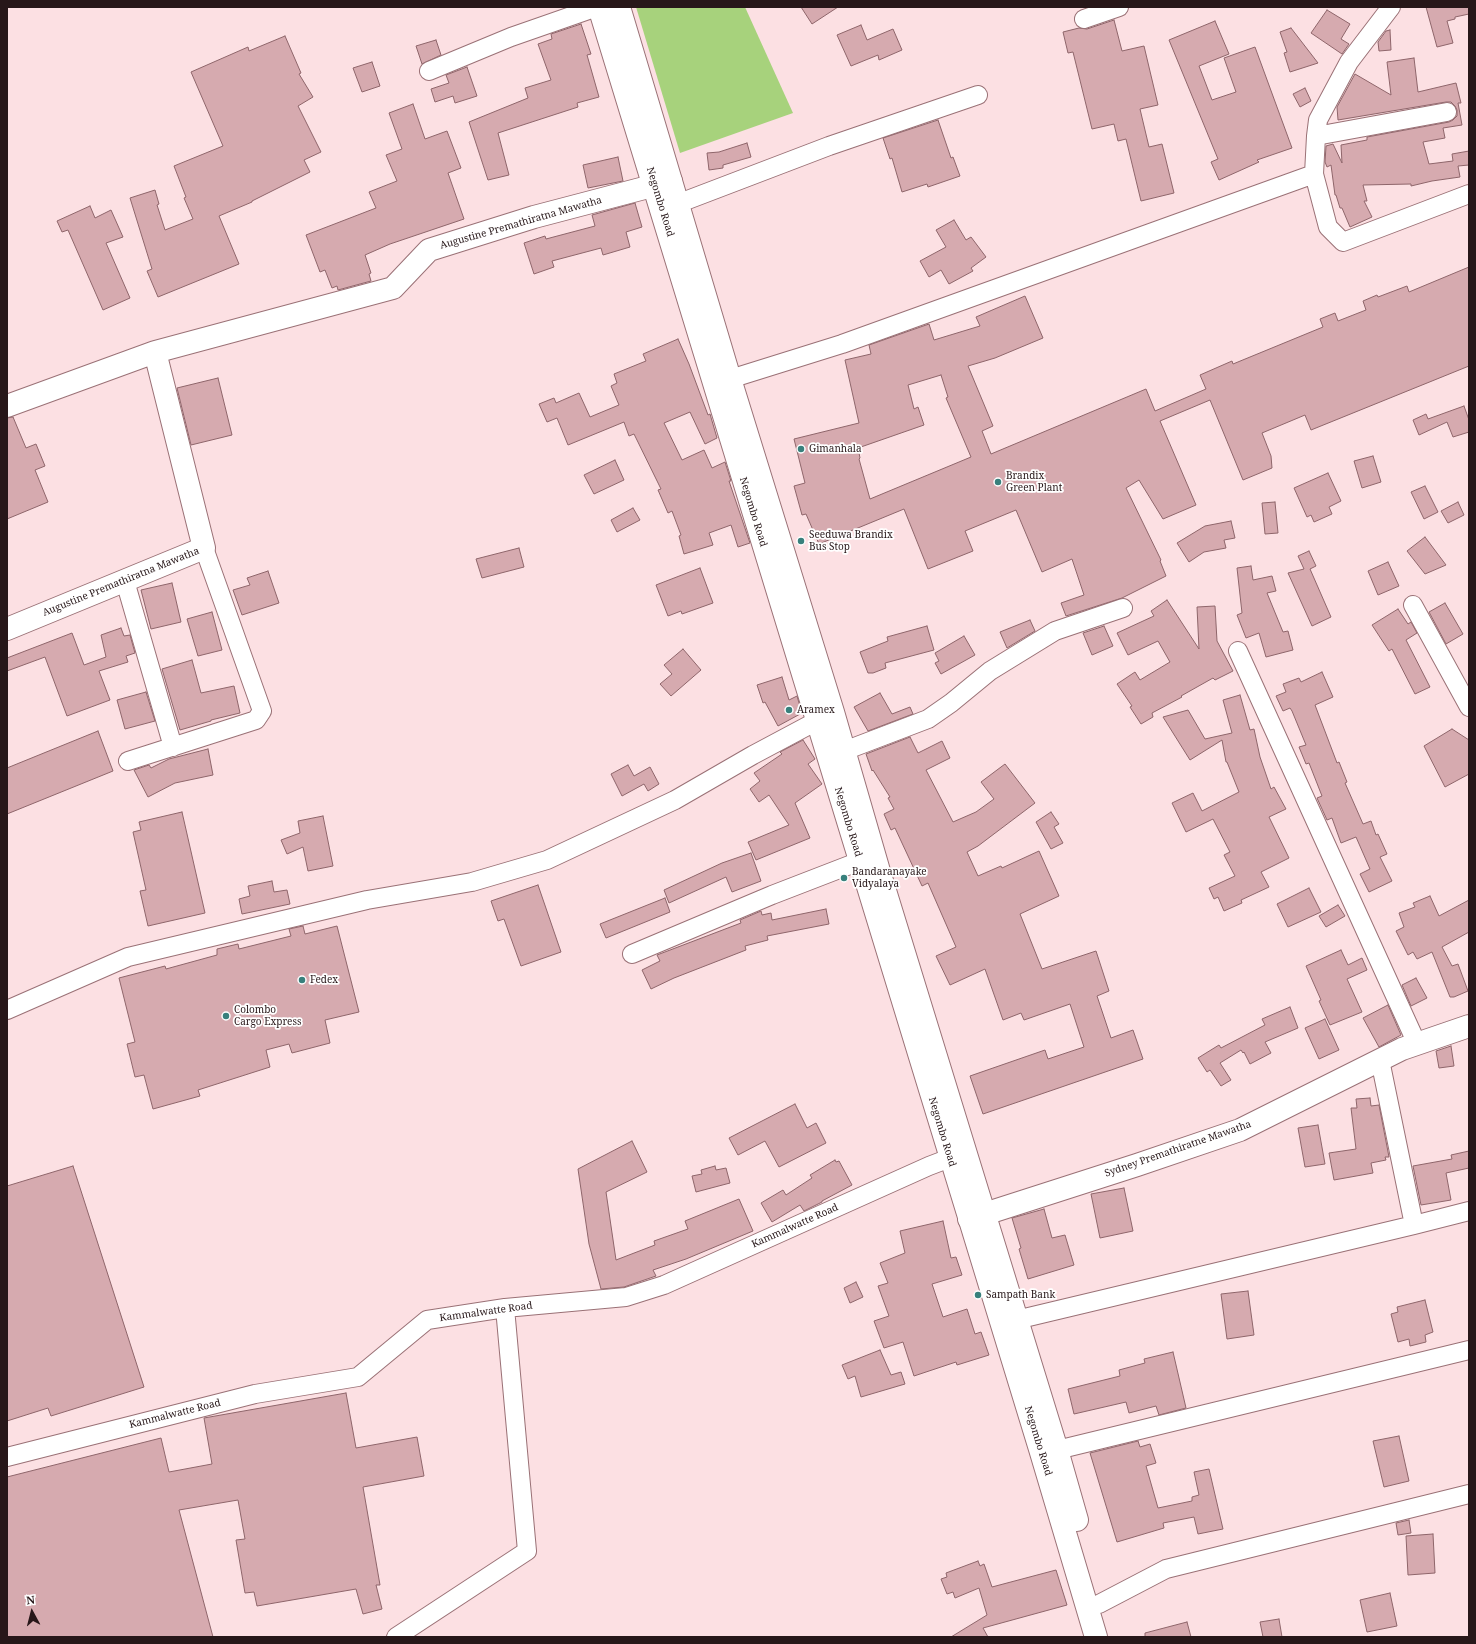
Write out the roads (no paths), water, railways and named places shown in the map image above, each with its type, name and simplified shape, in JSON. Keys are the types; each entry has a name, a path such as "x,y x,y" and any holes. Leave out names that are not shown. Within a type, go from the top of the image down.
{"main road":[{"name":"Negombo Road","path":"598,7 663,183 678,204 730,379 825,717 860,861 977,1216 1040,1449 1096,1637"},
{"name":"Negombo Road","path":"619,7 663,183 825,717 844,751 958,1155"},
{"name":"Augustine Premathiratna Mawatha","path":"7,406 155,352 393,288 430,250 534,217 663,183"},
{"name":"Augustine Premathiratna Mawatha","path":"7,629 204,548 155,352"},
{"name":"Sydney Premathiratne Mawatha","path":"977,1216 1137,1165 1240,1130 1402,1049 1469,1026"},
{"name":"Negombo Road","path":"977,1216 1016,1320 1057,1450 1099,1604 1110,1637"}],"street":[{"path":"429,71 511,37 598,7"},
{"path":"1084,19 1119,7"},
{"path":"1391,7 1349,62 1318,120 1314,174 1328,227 1344,242 1469,194"},
{"path":"678,204 829,146 978,95"},
{"path":"1316,136 1447,112"},
{"path":"730,379 842,344 1314,174"},
{"path":"128,761 256,720 262,711 204,548"},
{"path":"125,581 173,747"},
{"path":"1413,605 1469,707"},
{"path":"844,751 928,719 951,703 990,671 1055,631 1123,608"},
{"path":"1238,651 1417,1044"},
{"path":"7,1010 128,957 367,900 472,882 546,860 675,800 753,755 825,717"},
{"path":"632,954 772,895 860,861"},
{"path":"1380,1060 1414,1225"},
{"name":"Kammalwatte Road","path":"7,1458 255,1394 358,1377 427,1320 506,1308 626,1297 664,1285 958,1155"},
{"path":"1016,1320 1469,1211"},
{"path":"396,1637 527,1551 506,1308"},
{"path":"1057,1450 1469,1350"},
{"path":"1099,1604 1166,1569 1469,1494"}],"place":[{"name":"Gimanhala","path":"801,449"},
{"name":"Brandix Green Plant","path":"998,482"},
{"name":"Seeduwa Brandix Bus Stop","path":"801,541"},
{"name":"Aramex","path":"789,710"},
{"name":"Bandaranayake Vidyalaya","path":"844,878"},
{"name":"Fedex","path":"302,980"},
{"name":"Colombo Cargo Express","path":"226,1016"},
{"name":"Sampath Bank","path":"978,1295"}]}
